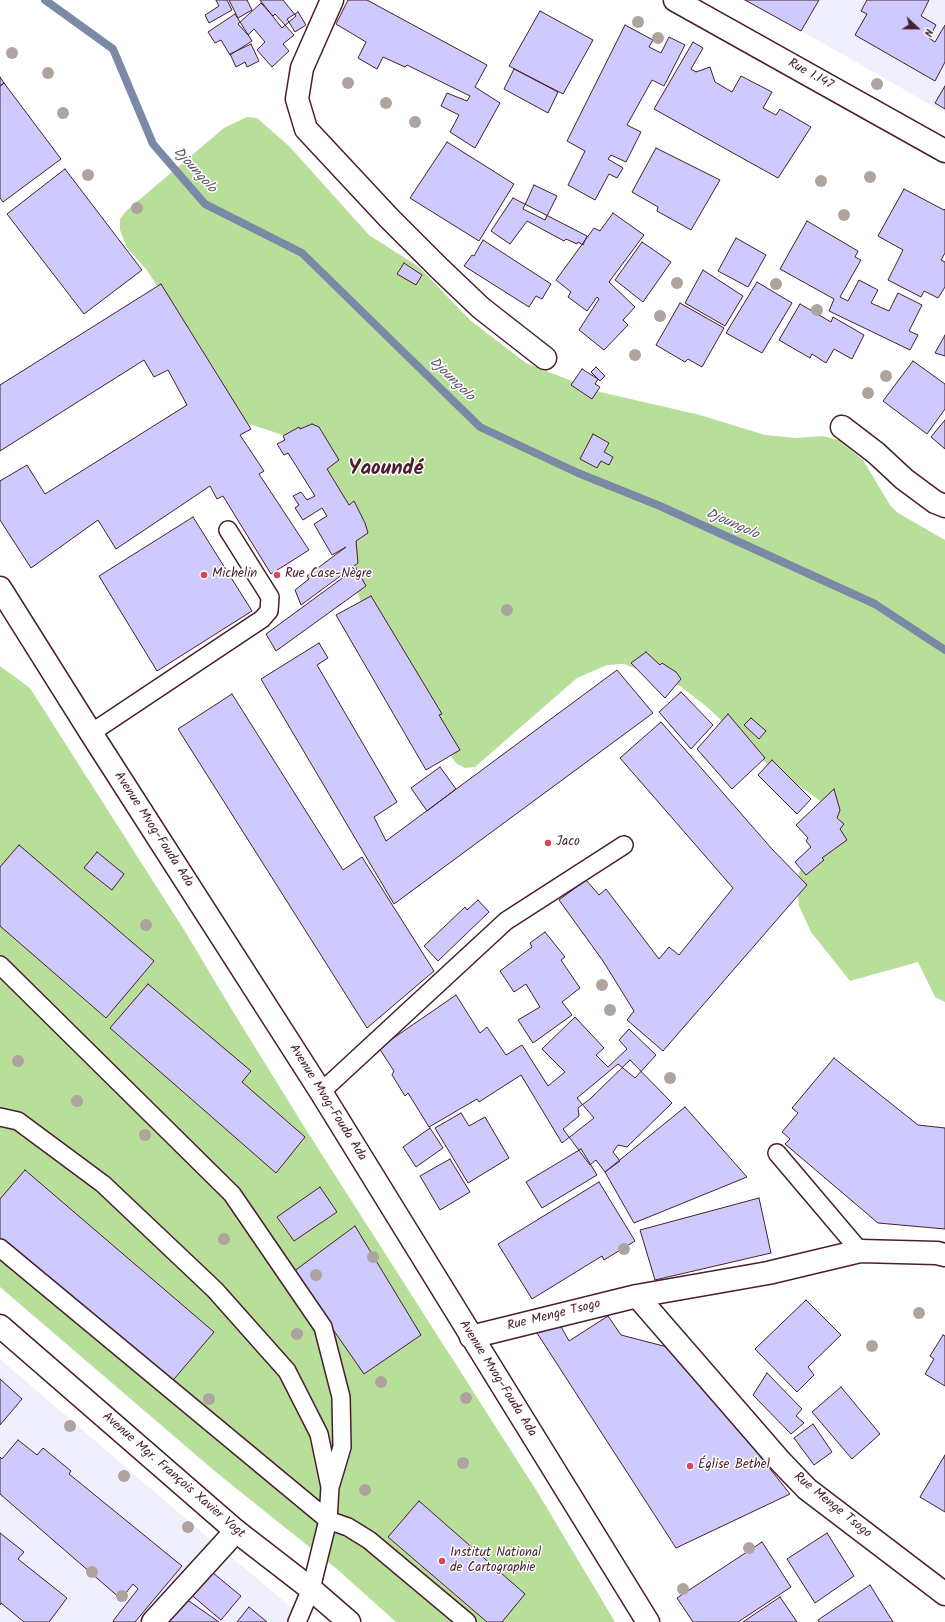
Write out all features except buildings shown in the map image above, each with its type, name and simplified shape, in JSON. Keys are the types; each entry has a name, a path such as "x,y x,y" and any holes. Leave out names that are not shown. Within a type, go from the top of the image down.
{"street":[{"path":"332,0 302,68 296,99 306,129 389,218 440,269 482,308 545,358"},
{"name":"Rue 1.147","path":"674,0 945,151"},
{"path":"842,427 876,453 904,479 935,502 945,506"},
{"name":"Avenue Mvog-Fouda Ada","path":"0,588 321,1092 648,1622"},
{"name":"Rue Menge Tsogo","path":"471,1337 637,1296 768,1273 860,1251 937,1253 945,1255"},
{"name":"Rue Menge Tsogo","path":"637,1296 781,1462 807,1489 945,1594"},
{"name":"Avenue Mgr. François Xavier Vogt","path":"0,1326 236,1531 311,1589 349,1622"},
{"path":"152,1622 236,1531"}],"lane":[{"path":"91,733 262,619 269,611 270,597 228,530"},
{"path":"321,1092 506,921 624,845"},
{"path":"0,965 232,1194 323,1327 341,1397 342,1447 330,1487 328,1520 311,1589 297,1622"},
{"path":"0,1117 18,1121 103,1184 225,1301 287,1371 319,1434 330,1487"},
{"path":"777,1153 860,1251"},
{"path":"0,1248 328,1520 348,1527 369,1540 467,1622"}],"shaded area":[{"path":"743,0 945,0 945,113 807,34"},
{"path":"0,1359 199,1530 309,1622 0,1622"}],"green space":[{"path":"247,117 257,118 290,147 369,235 419,267 470,320 526,363 600,392 700,415 765,435 796,438 823,436 838,440 863,460 890,505 898,513 945,540 945,1002 935,997 918,962 850,981 811,932 799,906 797,885 799,872 838,834 841,823 835,811 767,764 706,706 680,686 624,664 607,665 577,678 475,767 465,768 457,764 446,750 361,603 344,548 344,510 292,438 240,421 167,301 146,269 127,248 120,230 120,219 126,211 224,128"},
{"name":"Institut National de Cartographie","path":"0,666 30,688 186,933 305,1128 538,1493 615,1622 396,1622 338,1570 217,1473 0,1287"}],"waterway":[{"name":"Djoungolo","path":"45,0 113,49 153,144 205,204 302,253 480,427 578,473 660,506 875,604 945,650"}],"place":[{"name":"Michelin","path":"204,575"},
{"name":"Rue Case-Nègre","path":"277,575"},
{"name":"Jaco","path":"548,843"},
{"name":"Église Bethel","path":"690,1466"},
{"name":"Institut National de Cartographie","path":"442,1561"}],"district":[{"name":"Yaoundé","path":"386,470"}]}
